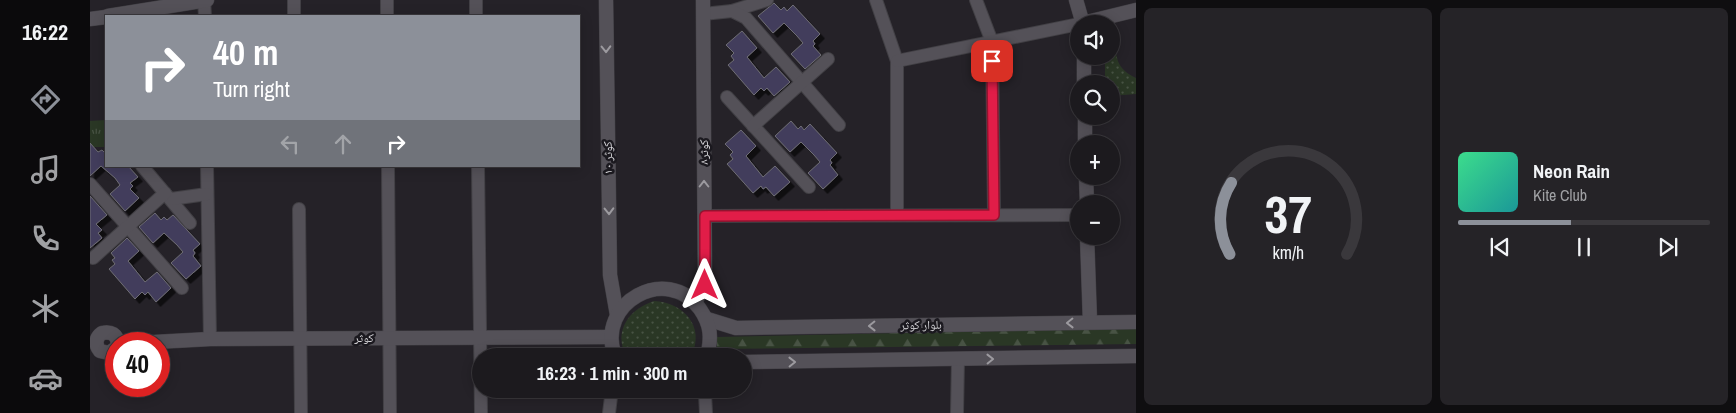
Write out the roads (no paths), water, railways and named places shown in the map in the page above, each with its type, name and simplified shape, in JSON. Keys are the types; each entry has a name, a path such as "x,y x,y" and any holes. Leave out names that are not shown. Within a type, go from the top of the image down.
{"main road":[{"path":"113,15 206,0"},
{"name":"کوثر ۱۰","path":"606,0 610,275 617,315"},
{"name":"کوثر۸","path":"694,302 705,285 703,0"},
{"path":"1076,0 1079,15"},
{"path":"1116,15 1136,10"},
{"path":"90,19 105,16"},
{"path":"1088,245 1090,322"},
{"path":"613,348 611,337 617,315 634,296 659,289 672,290 694,302 707,319 710,332 709,348"},
{"name":"بلوار کوثر","path":"707,319 736,328 1136,322"},
{"path":"95,352 96,332"},
{"name":"کوثر","path":"170,341 210,339 611,337"},
{"path":"752,362 1136,356"}],"street":[{"path":"205,15 206,0"},
{"path":"294,0 294,15"},
{"path":"387,0 387,15"},
{"path":"476,0 476,15"},
{"path":"704,14 732,11 767,0"},
{"path":"876,0 897,61 897,214"},
{"path":"976,0 992,42 994,215"},
{"path":"732,11 746,18 839,125"},
{"path":"897,61 1070,26"},
{"path":"753,126 828,59"},
{"path":"727,97 809,187"},
{"path":"143,167 190,223"},
{"path":"207,167 210,339"},
{"path":"388,167 390,413"},
{"path":"478,167 481,413"},
{"path":"90,184 182,288"},
{"path":"93,258 127,227 168,196 207,194"},
{"path":"299,209 301,413"},
{"path":"705,216 1070,215"},
{"path":"957,413 958,359"},
{"path":"609,413 611,398"},
{"path":"705,398 706,413"}]}
